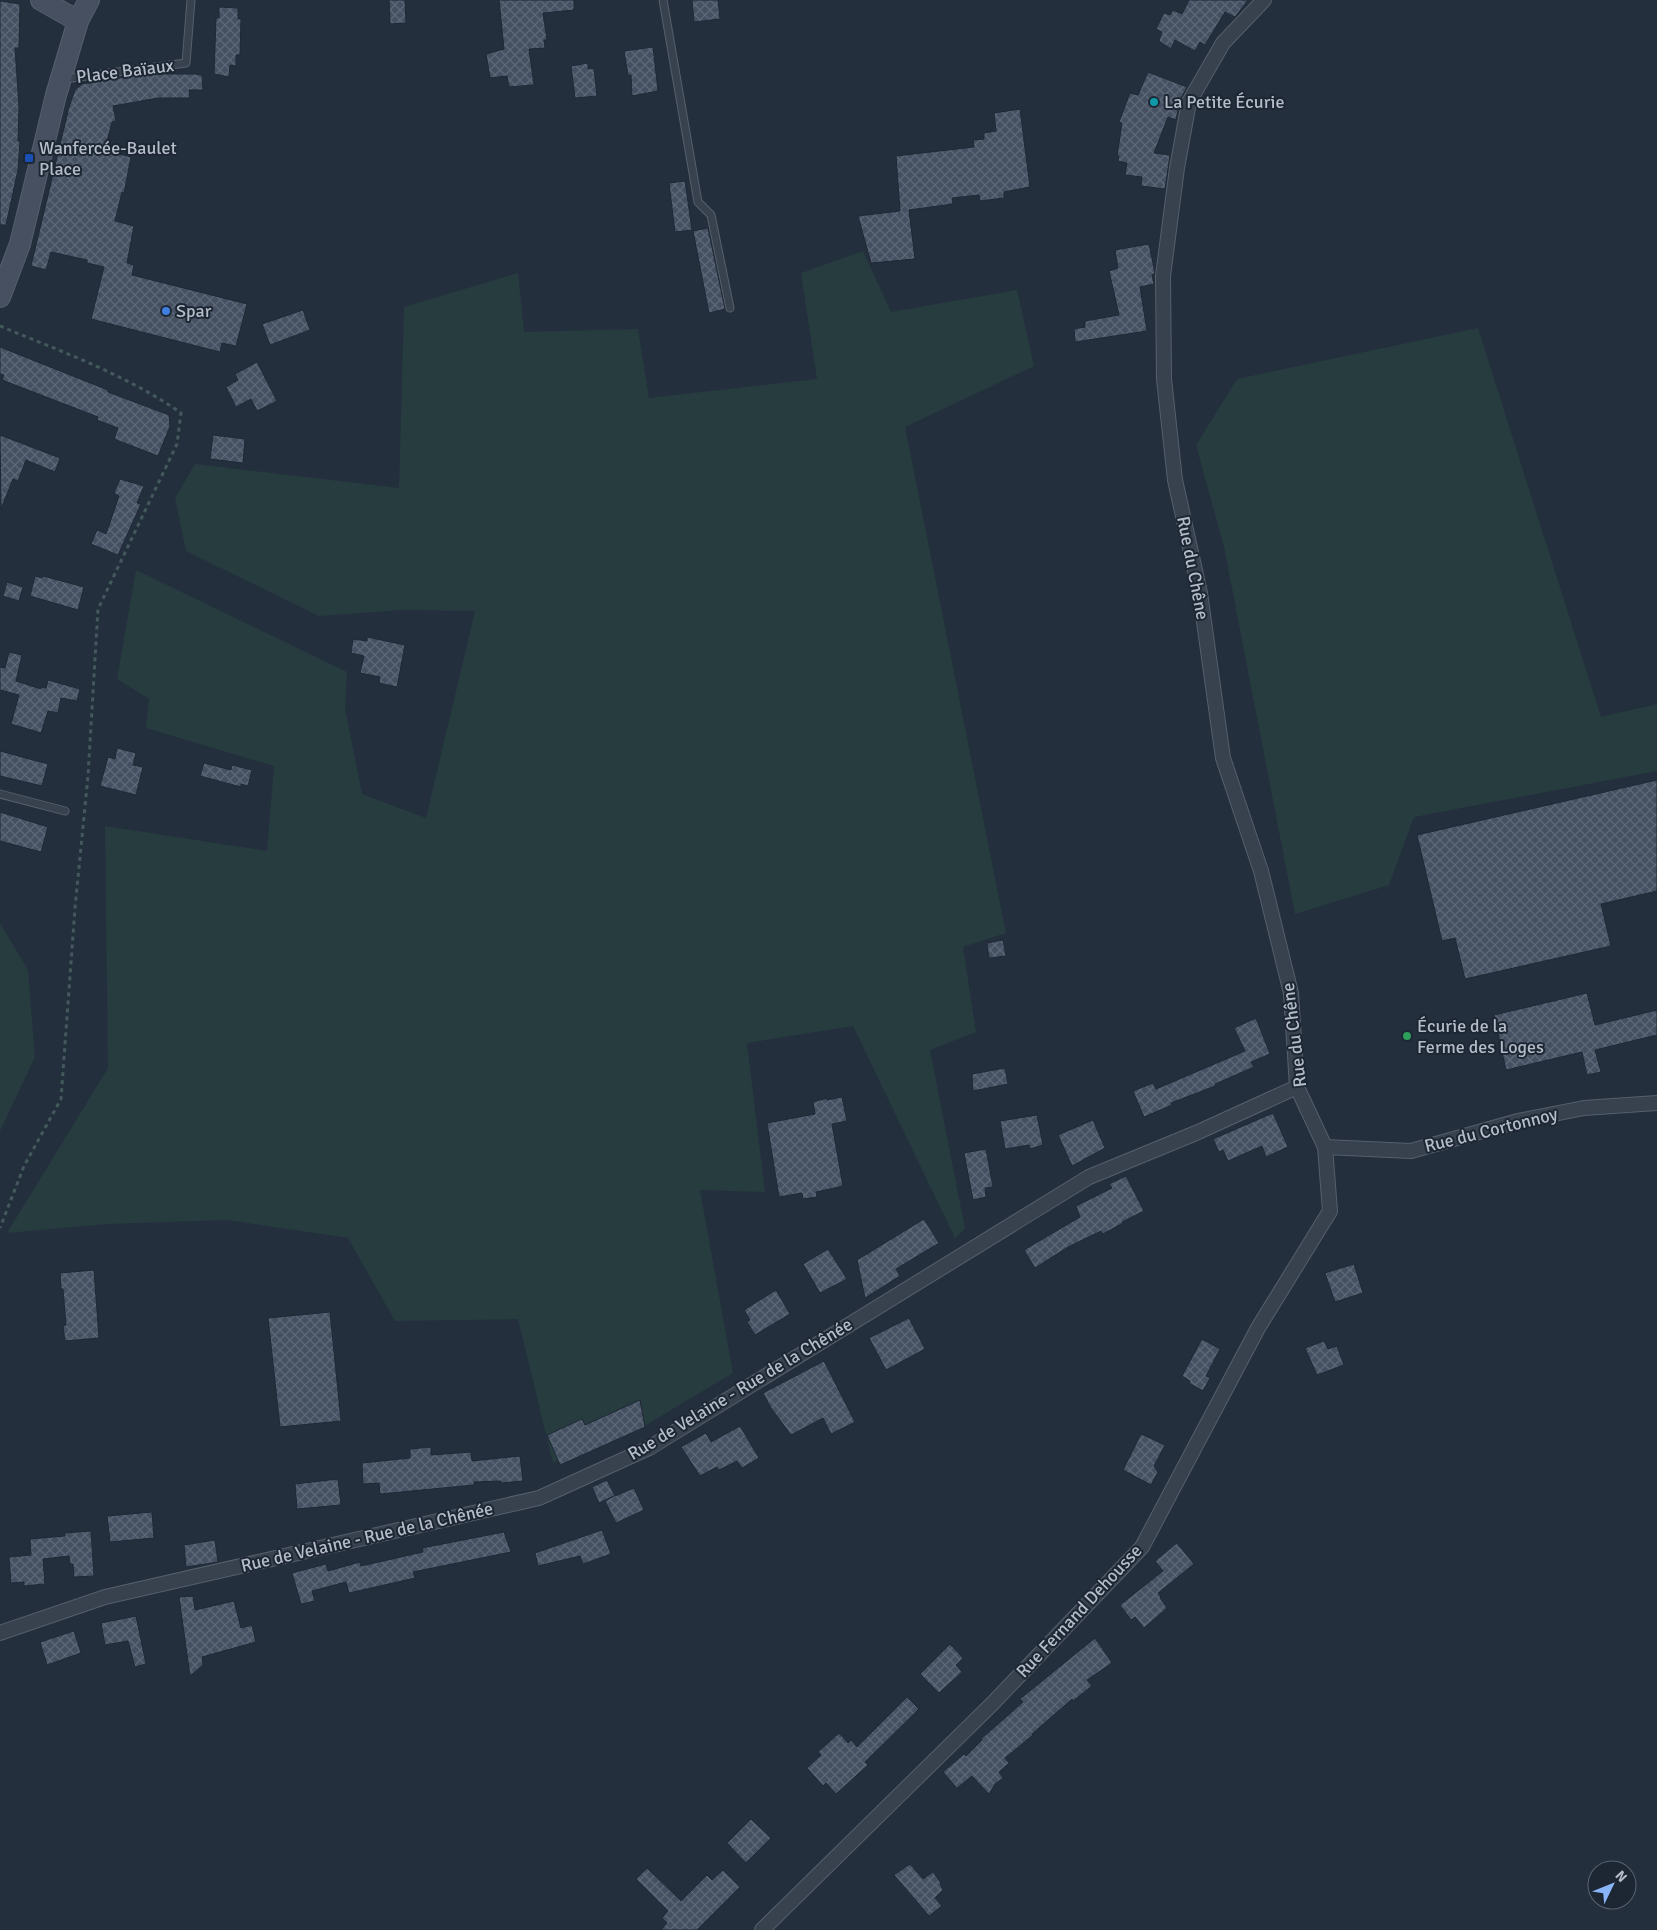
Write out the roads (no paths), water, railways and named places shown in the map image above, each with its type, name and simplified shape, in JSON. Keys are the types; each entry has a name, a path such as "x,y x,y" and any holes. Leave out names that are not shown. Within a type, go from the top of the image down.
{"main road":[{"path":"41,0 78,21"},
{"name":"Place Baïaux","path":"0,297 20,244 61,79 78,21 89,0"}],"street":[{"name":"Rue du Chêne","path":"1264,0 1223,43 1189,102 1177,168 1163,276 1164,379 1175,480 1200,592 1223,758 1261,871 1291,992 1297,1087 1325,1147"},
{"name":"Rue de Velaine - Rue de la Chênée","path":"0,1634 106,1598 538,1498 649,1448 1089,1176 1196,1133 1297,1087"},
{"name":"Rue du Cortonnoy","path":"1325,1147 1411,1151 1518,1120 1584,1108 1657,1103"},
{"name":"Rue Fernand Dehousse","path":"762,1930 992,1704 1142,1547 1258,1328 1330,1211 1325,1147"}],"lane":[{"name":"Place Baïaux","path":"61,79 186,63 192,0"},
{"path":"664,0 698,202 711,215 730,308"},
{"path":"0,794 65,811"}],"place":[{"name":"La Petite Écurie","path":"1154,102"},
{"name":"Wanfercée-Baulet Place","path":"29,158"},
{"name":"Spar","path":"166,311"},
{"name":"Écurie de la Ferme des Loges","path":"1407,1036"}]}
